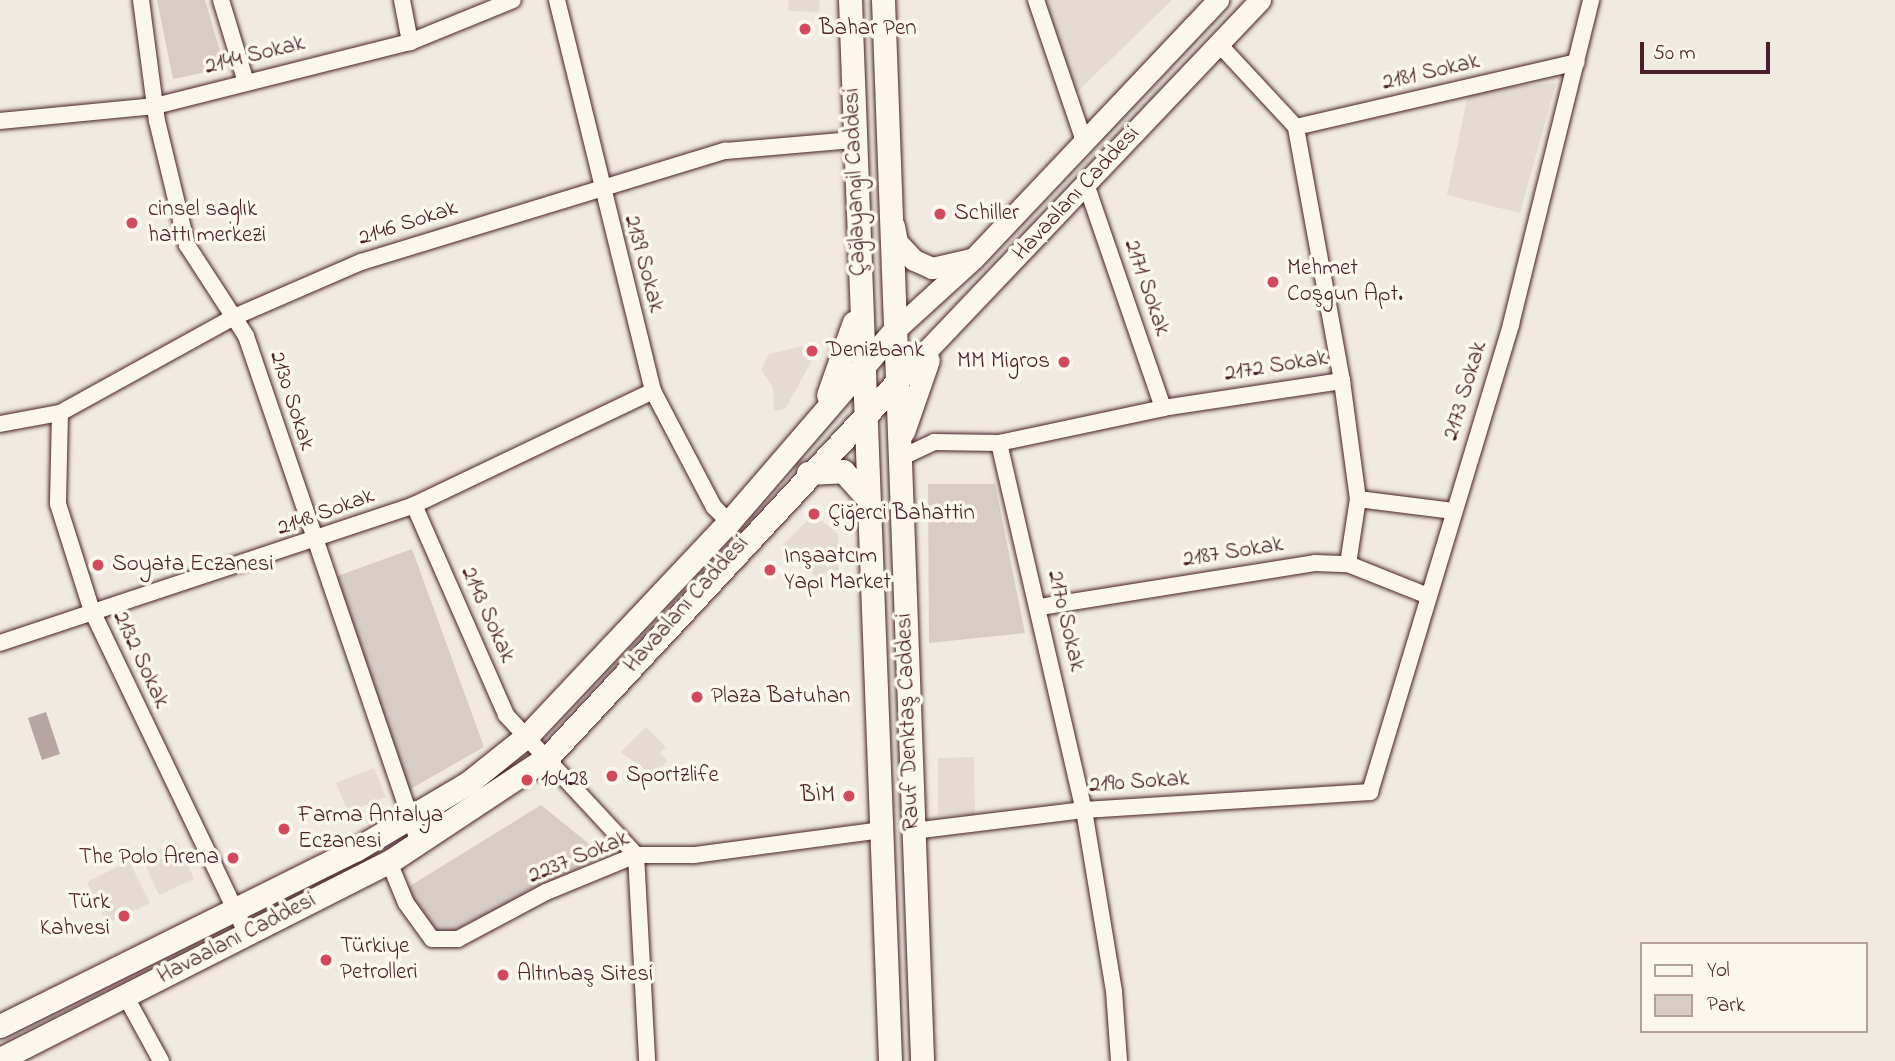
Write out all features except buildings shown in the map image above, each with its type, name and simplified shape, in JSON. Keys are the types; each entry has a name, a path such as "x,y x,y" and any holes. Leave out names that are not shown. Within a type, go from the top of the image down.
{"main road":[{"name":"Çağlayangil Caddesi","path":"850,0 864,413"},
{"name":"Çağlayangil Caddesi","path":"883,0 895,384"},
{"path":"812,430 860,302"},
{"name":"Havaalanı Caddesi","path":"0,1026 235,912 409,819 528,735 729,522 812,430 862,365 895,330"},
{"name":"Havaalanı Caddesi","path":"0,1059 389,862 549,757 808,472 895,384"},
{"name":"Rauf Denktaş Caddesi","path":"895,384 922,1061"},
{"name":"Rauf Denktaş Caddesi","path":"864,413 890,1061"},
{"path":"808,472 843,471 867,498"},
{"path":"0,1010 37,1010"}],"street":[{"name":"2130 Sokak","path":"141,0 155,106 187,245 246,336 314,543 419,844"},
{"path":"221,0 246,79"},
{"path":"402,0 410,42"},
{"name":"2144 Sokak","path":"0,121 155,106 246,79 410,42 513,0"},
{"name":"2139 Sokak","path":"557,0 600,188 653,391 714,507 729,522"},
{"path":"1036,0 1084,141"},
{"name":"Havaalanı Caddesi","path":"895,330 973,258 1219,0"},
{"name":"Havaalanı Caddesi","path":"895,384 938,342 1260,0"},
{"name":"2173 Sokak","path":"1370,792 1511,324 1591,0"},
{"path":"1219,44 1296,128"},
{"name":"2181 Sokak","path":"1296,128 1577,62"},
{"name":"2172 Sokak","path":"899,465 934,442 999,443 1163,408 1342,382 1296,128"},
{"name":"2146 Sokak","path":"0,424 60,414 232,318 361,262 725,152 855,140"},
{"name":"2171 Sokak","path":"1086,184 1163,408"},
{"path":"888,193 897,242 914,260 932,268 973,258"},
{"path":"899,465 910,399 938,342"},
{"path":"1342,382 1358,499 1348,564"},
{"name":"2148 Sokak","path":"0,643 92,611 314,543 414,505 653,391"},
{"name":"2132 Sokak","path":"60,414 58,504 92,611 247,934"},
{"name":"2170 Sokak","path":"999,443 1040,607 1084,810 1114,991 1119,1061"},
{"path":"1358,499 1453,511"},
{"name":"2143 Sokak","path":"414,505 506,715 549,757 636,855"},
{"name":"2187 Sokak","path":"1040,607 1315,562 1348,564 1428,596"},
{"name":"2190 Sokak","path":"913,831 1084,810 1370,792"},
{"name":"2237 Sokak","path":"389,862 406,903 432,939 458,939 546,892 636,855 694,855 881,830"},
{"path":"636,855 646,1061"},
{"path":"126,997 161,1061"}],"shaded area":[{"path":"789,0 820,0 819,12 788,11"},
{"path":"1046,0 1172,0 1075,94"},
{"path":"1556,83 1520,213 1447,195 1469,90"},
{"path":"810,344 814,357 785,409 774,411 773,387 761,370 769,354"},
{"path":"814,514 838,534 839,570 816,577 783,545"},
{"path":"46,712 60,754 42,760 28,718"},
{"path":"646,727 666,747 660,753 667,761 653,775 621,752"},
{"path":"974,757 975,815 938,815 938,758"},
{"path":"374,768 386,797 348,812 336,783"},
{"path":"177,842 194,879 159,895 142,858"},
{"path":"129,861 150,903 107,924 87,882"}],"green space":[{"path":"157,0 205,0 225,68 173,79"},
{"path":"928,484 995,484 1025,633 929,643"},
{"path":"412,549 484,747 407,791 335,577"},
{"path":"541,805 604,856 447,934 432,932 405,889"}],"place":[{"name":"Bahar Pen","path":"805,29"},
{"name":"Schiller","path":"940,214"},
{"name":"cinsel saglık hattı merkezi","path":"132,223"},
{"name":"Mehmet Coşgun Apt.","path":"1273,282"},
{"name":"Denizbank","path":"812,351"},
{"name":"MM Migros","path":"1064,362"},
{"name":"Çiğerci Bahattin","path":"814,514"},
{"name":"Soyata Eczanesi","path":"98,565"},
{"name":"Inşaatcım Yapı Market","path":"770,570"},
{"name":"Plaza Batuhan","path":"697,697"},
{"name":"Sportzlife","path":"612,776"},
{"name":"10428","path":"527,780"},
{"name":"BİM","path":"849,796"},
{"name":"Farma Antalya Eczanesi","path":"284,829"},
{"name":"The Polo Arena","path":"233,858"},
{"name":"Türk Kahvesi","path":"124,916"},
{"name":"Türkiye Petrolleri","path":"326,960"},
{"name":"Altınbaş Sitesi","path":"503,975"}]}
